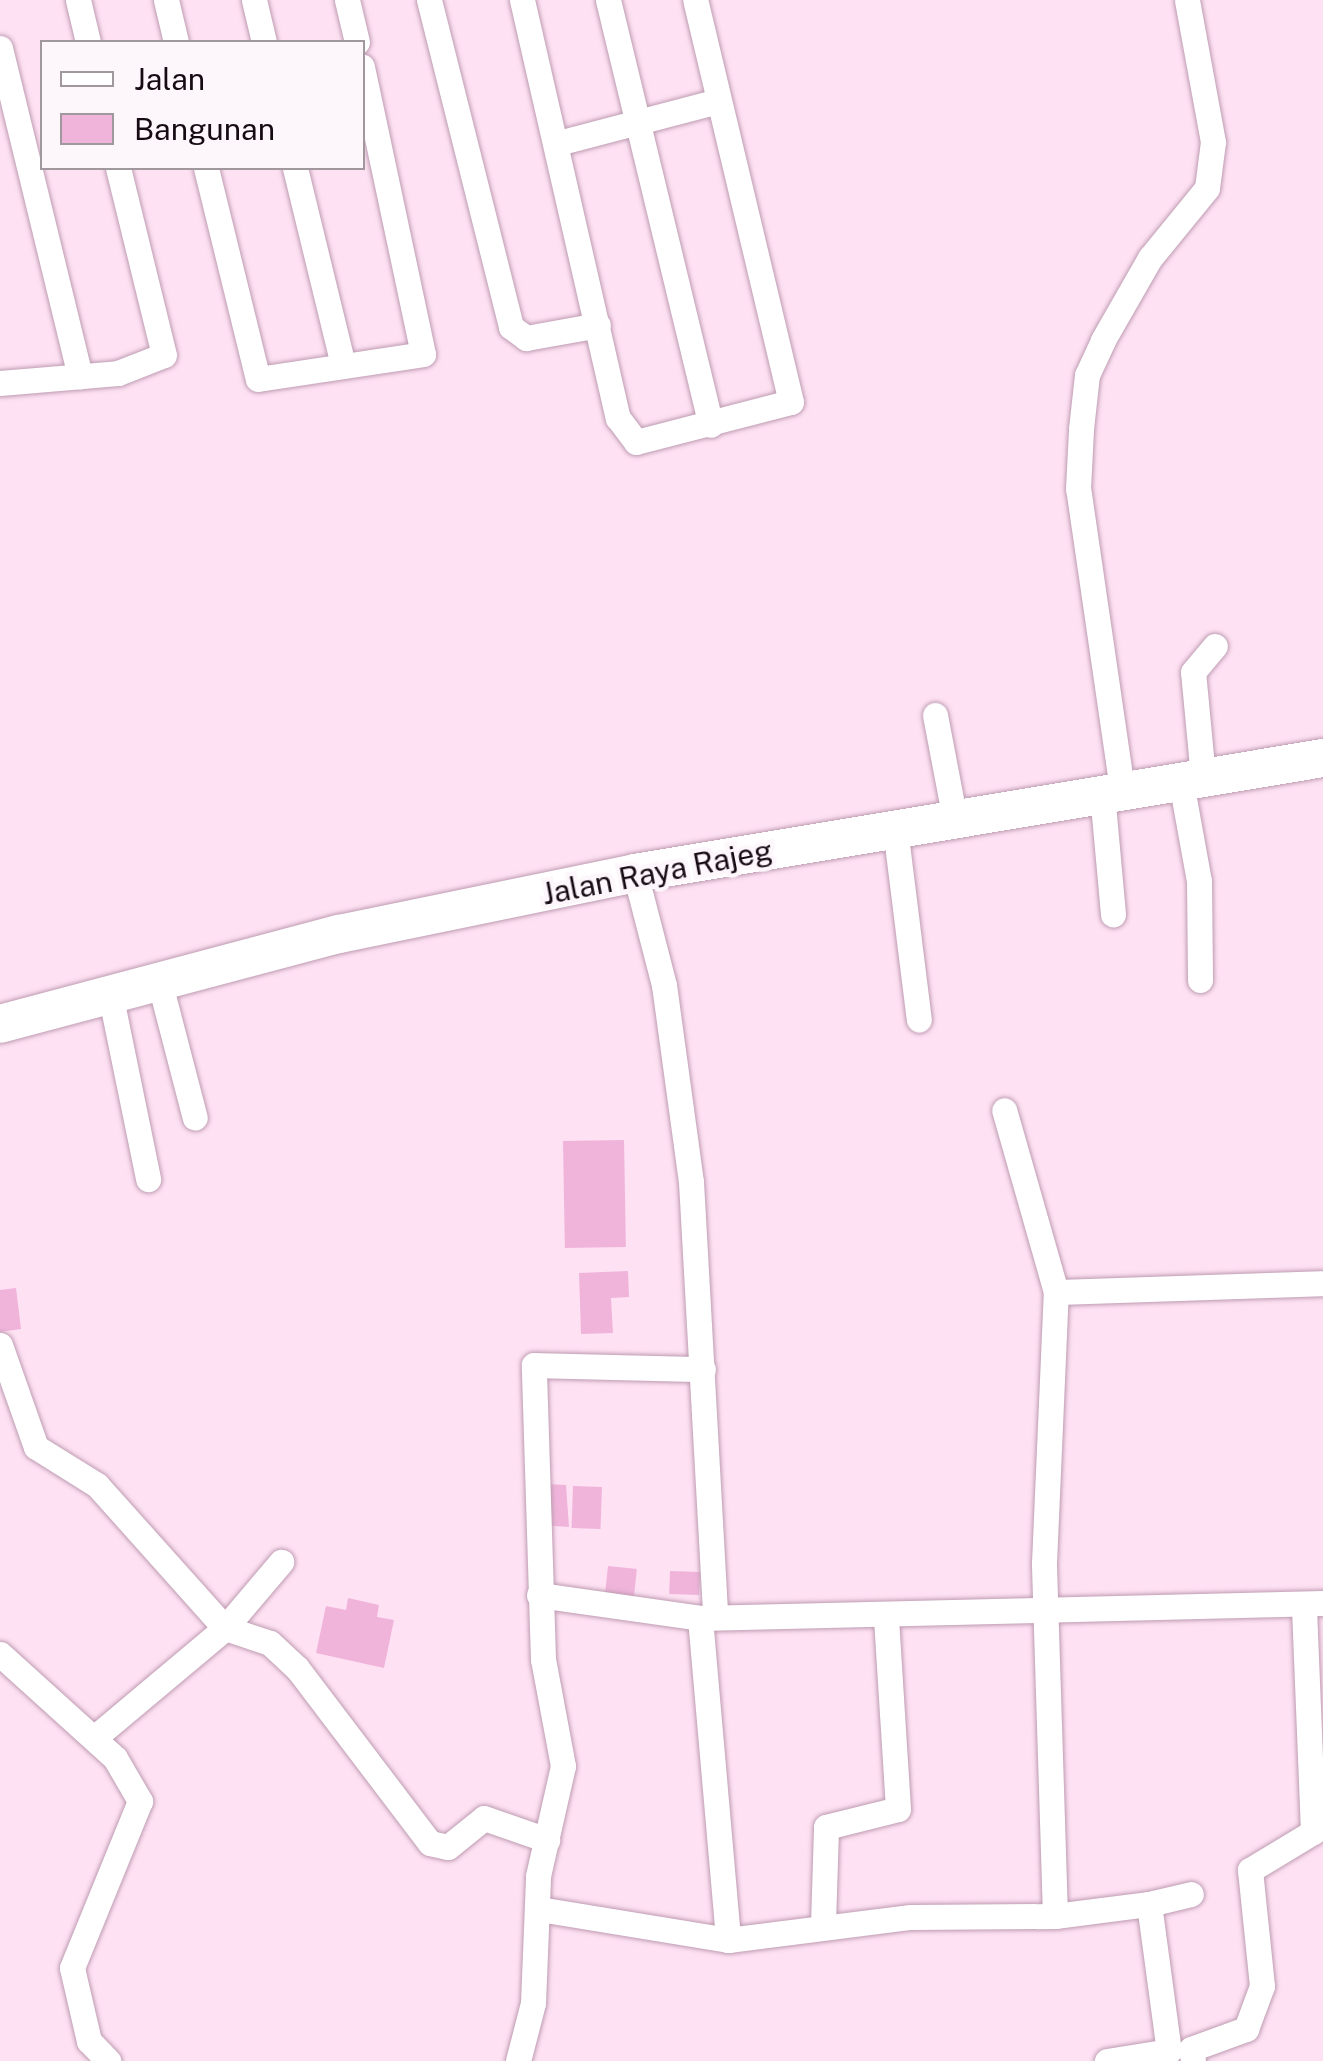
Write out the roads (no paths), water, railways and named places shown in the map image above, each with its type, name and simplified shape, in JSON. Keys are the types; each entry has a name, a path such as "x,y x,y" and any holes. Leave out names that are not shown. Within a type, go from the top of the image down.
{"main road":[{"name":"Jalan Raya Rajeg","path":"0,1024 111,998 340,934 635,872 954,815 1323,758"}],"street":[{"path":"78,0 88,40"},
{"path":"166,0 176,40"},
{"path":"254,0 264,40"},
{"path":"347,0 357,40"},
{"path":"429,0 512,327 526,338 598,326"},
{"path":"522,0 598,326 629,440 711,425 791,402 695,0"},
{"path":"608,0 711,425"},
{"path":"1114,916 1112,791 1078,490 1081,429 1087,375 1104,340 1150,258 1207,188 1213,142 1187,0"},
{"path":"0,48 80,376"},
{"path":"206,170 258,379 342,361 423,354 428,342 365,79"},
{"path":"558,144 718,101"},
{"path":"0,383 80,376 164,354 118,170"},
{"path":"295,170 342,361"},
{"path":"1200,980 1192,779 1193,672 1215,646"},
{"path":"935,715 954,815"},
{"path":"895,828 919,1020"},
{"path":"635,872 664,985 691,1182 703,1369 708,1617 728,1940"},
{"path":"160,984 194,1118"},
{"path":"111,998 148,1179"},
{"path":"1004,1110 1056,1292 1045,1609 1055,1916"},
{"path":"1056,1292 1323,1283"},
{"path":"0,1346 36,1447 97,1485 225,1628 270,1642 297,1668 430,1843 448,1846 484,1818 547,1840"},
{"path":"518,2061 533,2003 547,1840 562,1766 539,1596 536,1361 703,1369"},
{"path":"94,1738 225,1628 280,1562"},
{"path":"539,1596 708,1617 886,1617 1045,1609 1313,1604 1313,1832 1250,1870 1262,1986 1246,2030 1184,2054 1107,2061"},
{"path":"823,1924 826,1827 898,1808 886,1617"},
{"path":"0,1654 94,1738 140,1801 72,1968 89,2040 108,2061"},
{"path":"539,1908 728,1940 823,1924 1055,1916 1149,1904 1190,1894"},
{"path":"1149,1904 1184,2054"}]}
